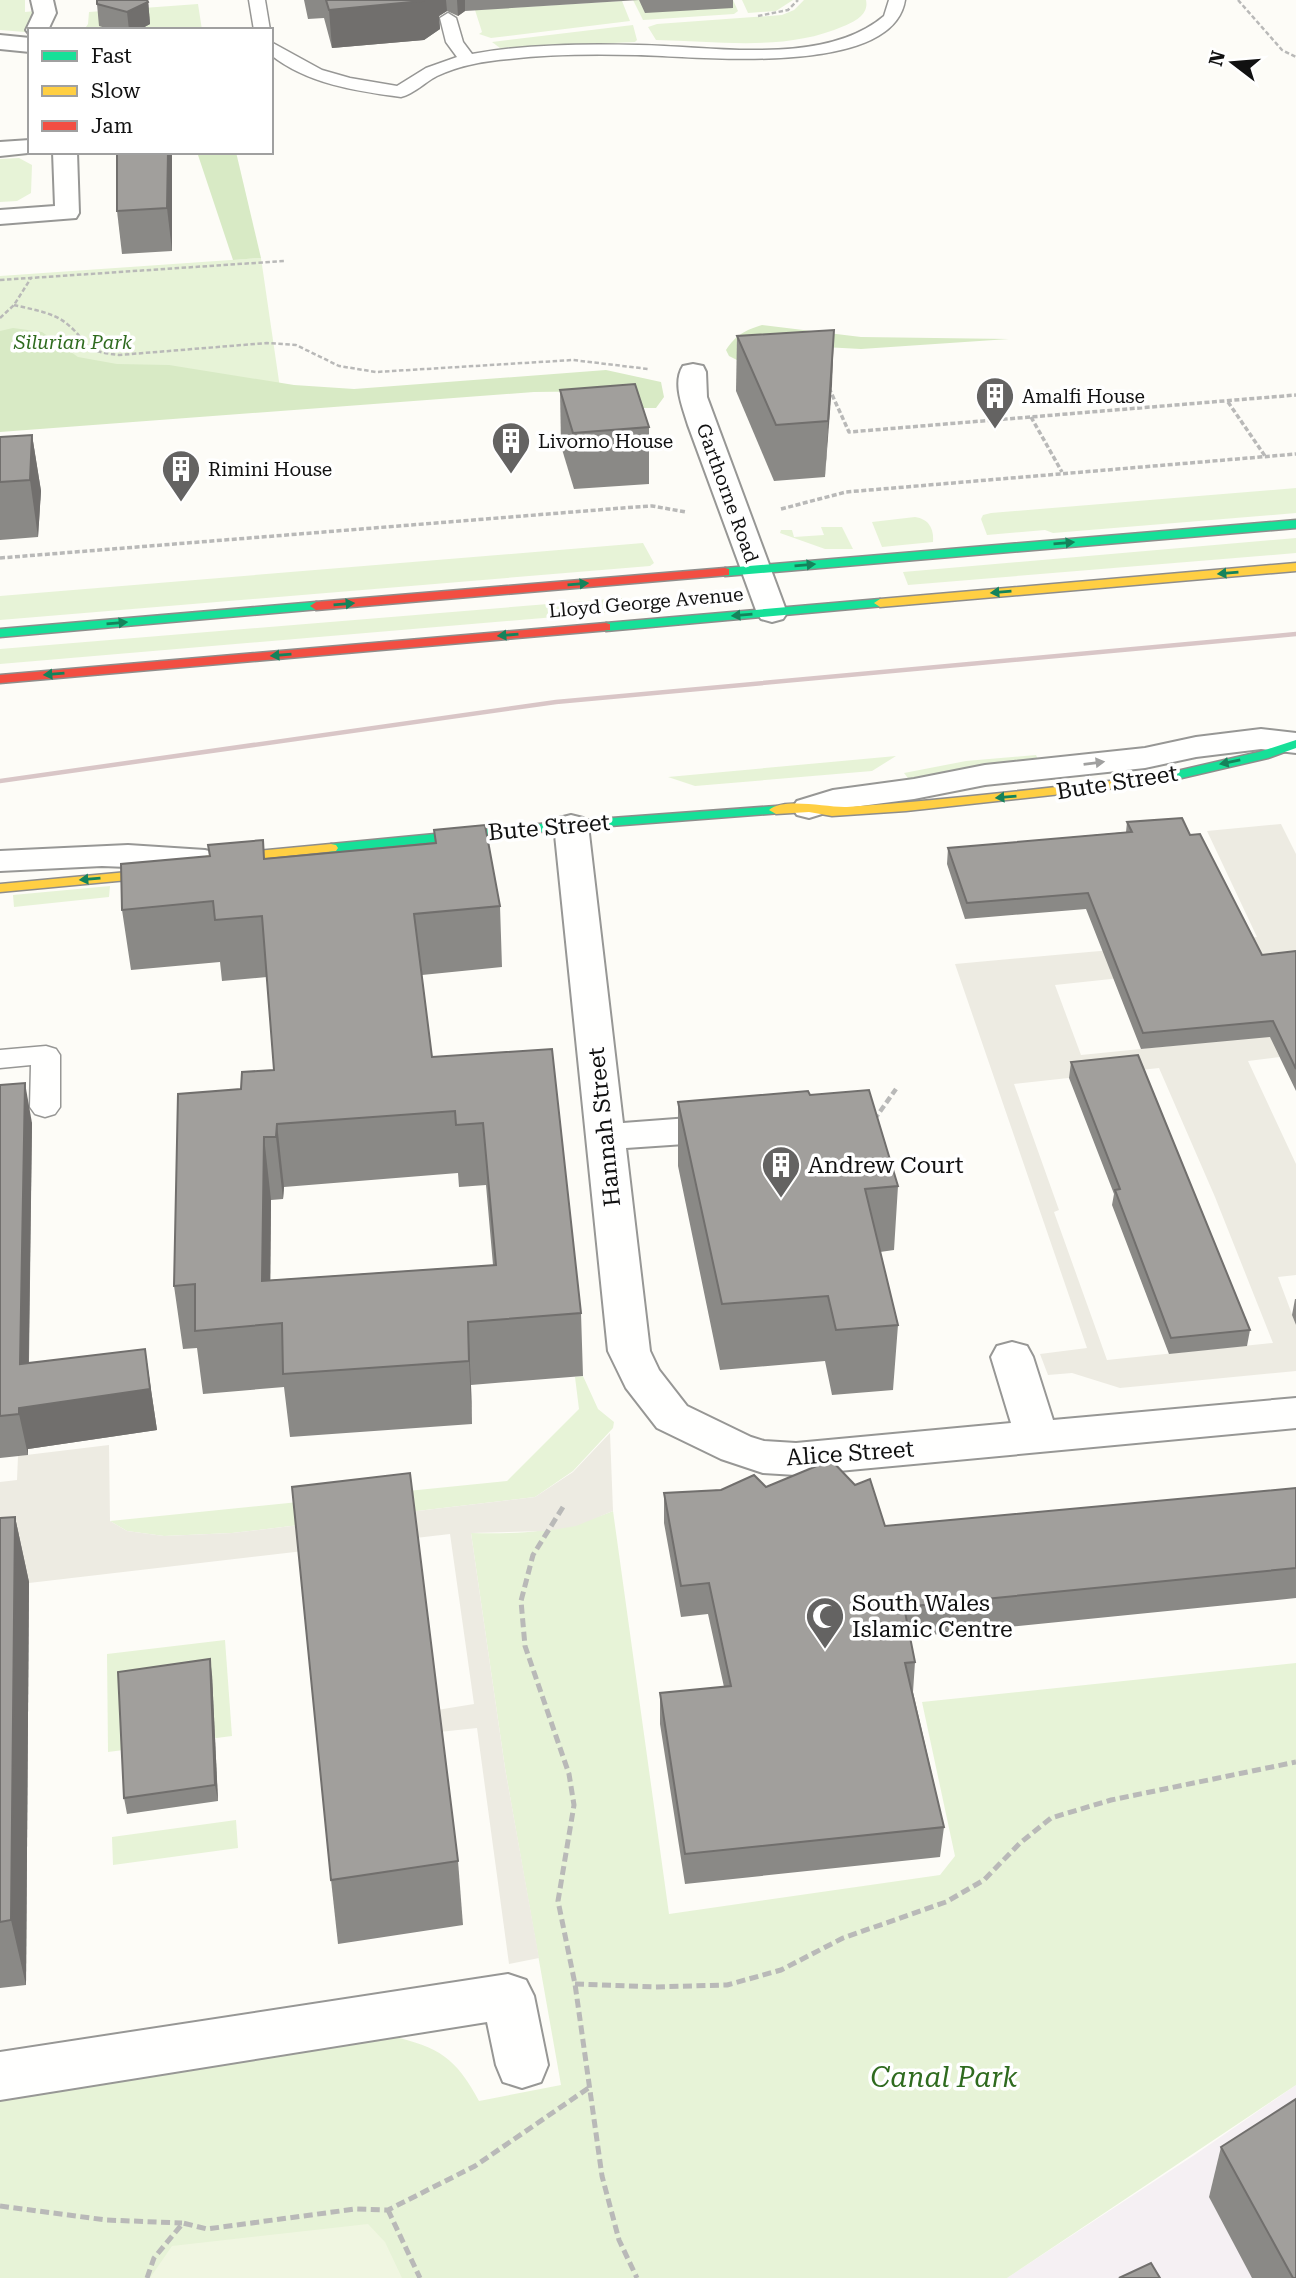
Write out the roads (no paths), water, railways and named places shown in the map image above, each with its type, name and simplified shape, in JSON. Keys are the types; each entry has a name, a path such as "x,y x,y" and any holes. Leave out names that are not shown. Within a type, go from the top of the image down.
{"main road":[{"name":"Lloyd George Avenue","path":"0,633 1296,524"},
{"name":"Lloyd George Avenue","path":"0,679 1296,567"},
{"name":"Bute Street","path":"0,888 160,873 205,860 571,825 809,808"}],"street":[{"path":"0,42 28,31"},
{"path":"0,149 28,147"},
{"path":"0,217 67,213 65,154"},
{"name":"Garthorne Road","path":"693,380 702,425 772,613"},
{"name":"Bute Street","path":"809,808 833,800 914,789 985,775 1145,758 1196,747 1261,739 1296,743"},
{"name":"Hannah Street","path":"571,825 629,1351 641,1377 672,1417"},
{"name":"Bute Street","path":"0,861 55,856 149,855 205,860"},
{"path":"606,1137 753,1126"},
{"path":"1012,1357 1037,1437"},
{"name":"Alice Street","path":"672,1417 736,1448 763,1457 796,1459 1296,1413"},
{"path":"0,2076 508,1996 522,2065"}],"lane":[{"path":"257,0 262,28"},
{"path":"273,49 289,62 314,73 362,86 401,92 416,79 467,60 580,51 744,54 814,49 870,34 893,17 897,0"},
{"path":"448,18 455,42 467,60"},
{"path":"0,1059 46,1055 44,1107"}],"railway":[{"path":"0,781 556,702 1296,634"}],"place":[{"name":"Amalfi House","path":"995,430"},
{"name":"Livorno House","path":"511,475"},
{"name":"Rimini House","path":"181,503"},
{"name":"Andrew Court","path":"781,1199"},
{"name":"South Wales Islamic Centre","path":"825,1650"}],"park label":[{"name":"Silurian Park","path":"73,342"},
{"name":"Canal Park","path":"944,2077"}]}
